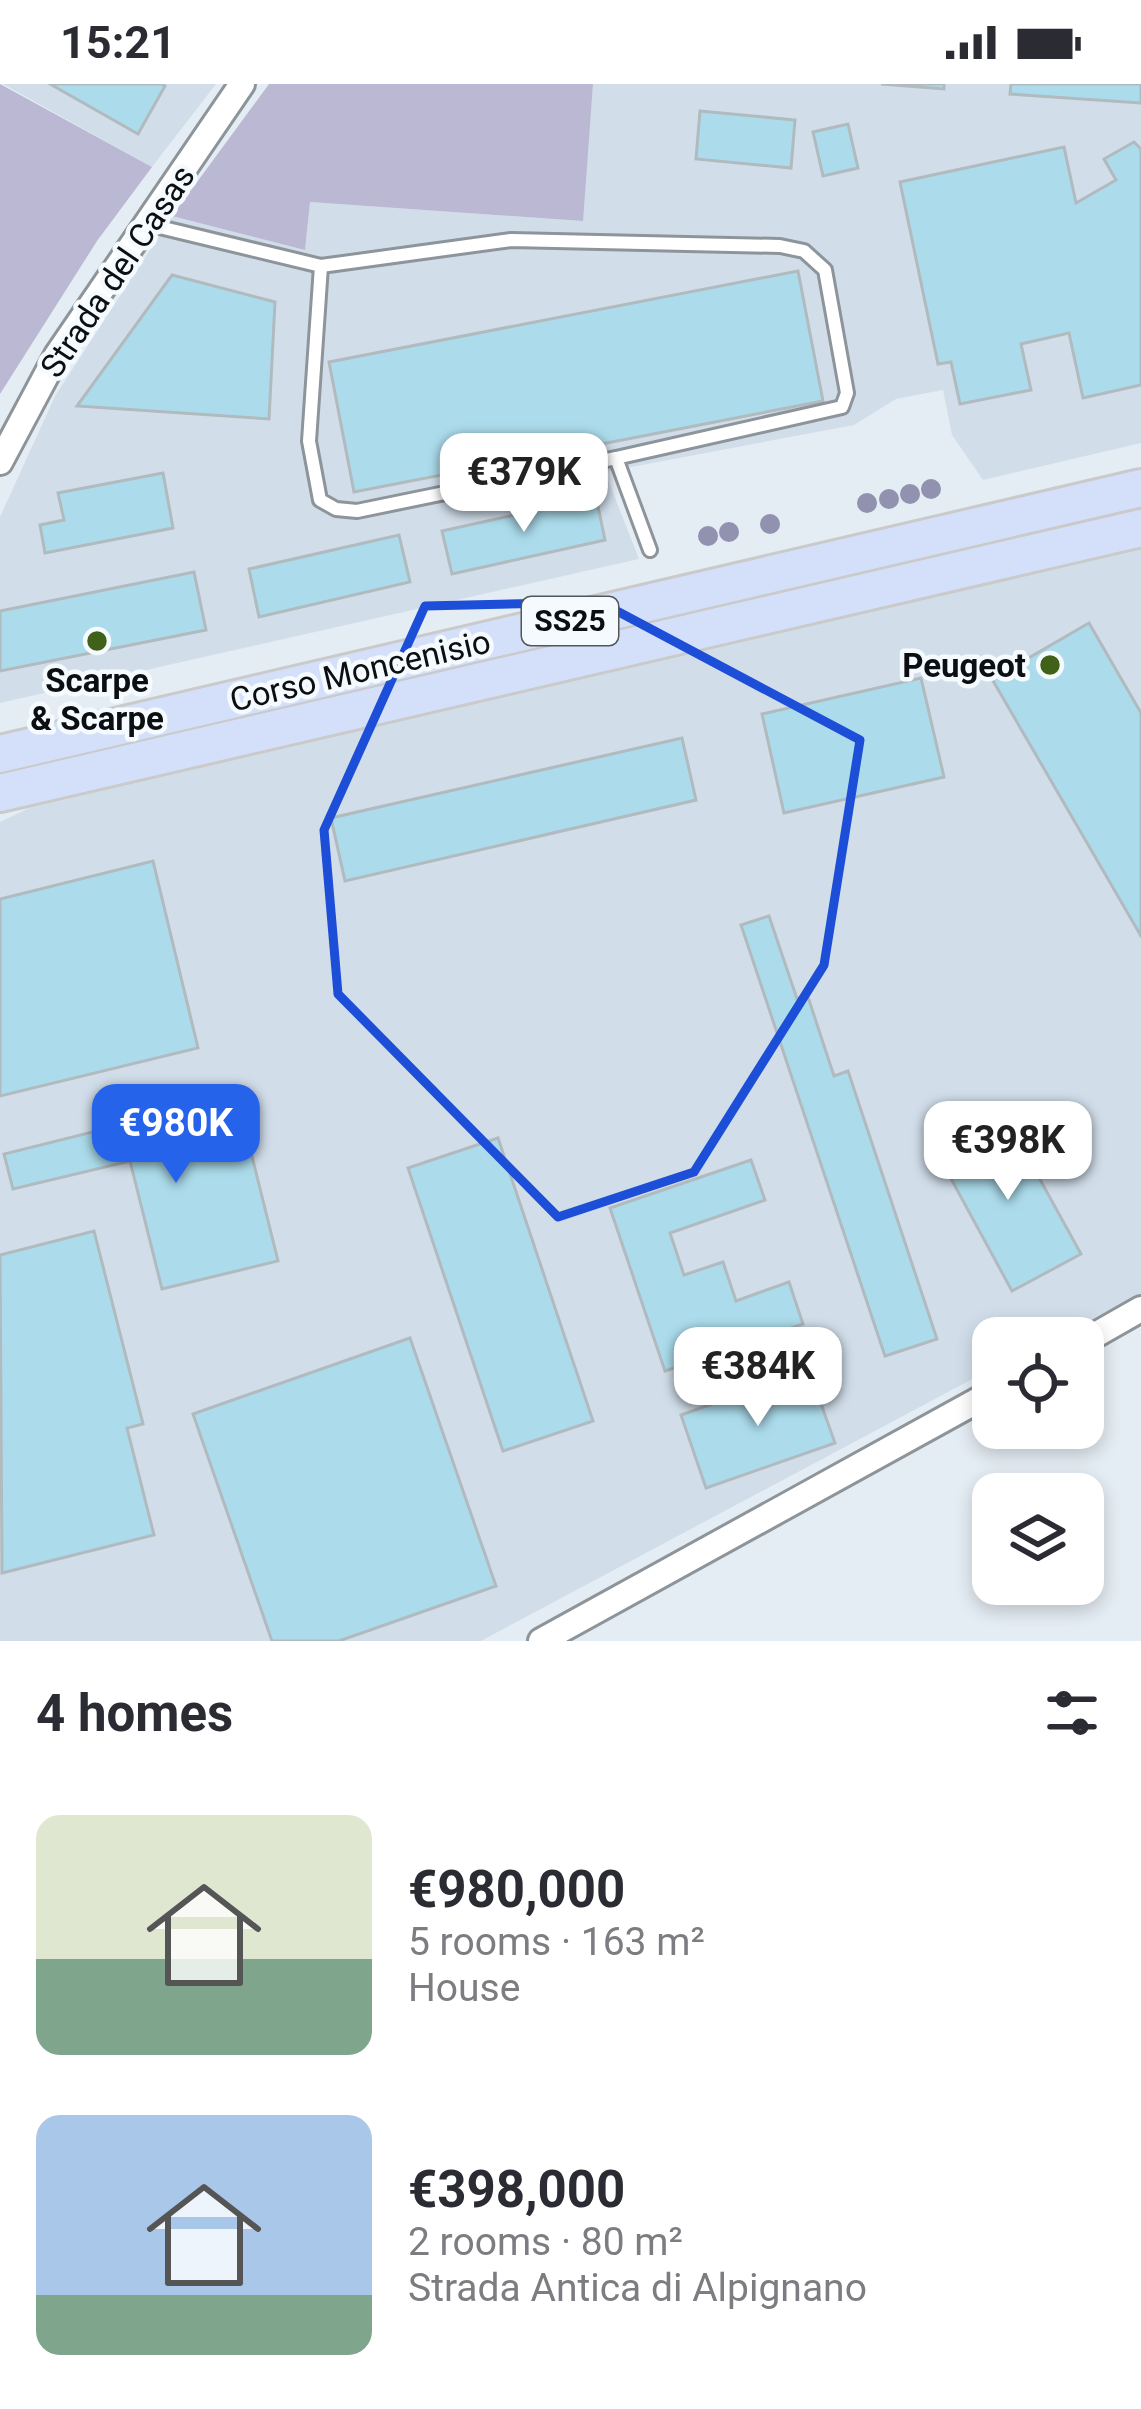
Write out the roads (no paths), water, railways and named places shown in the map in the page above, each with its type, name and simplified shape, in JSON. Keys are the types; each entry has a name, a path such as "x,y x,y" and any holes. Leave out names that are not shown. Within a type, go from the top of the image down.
{"main road":[{"name":"Corso Moncenisio","path":"2,753 1141,488"},
{"name":"Corso Moncenisio","path":"1,794 1141,528"}],"street":[{"name":"Strada del Casas","path":"0,462 57,355 242,84"},
{"path":"1104,1330 1141,1309"},
{"path":"541,1641 972,1404"}],"lane":[{"path":"146,224 321,266 511,240 780,246 818,261 825,270 847,393 842,406 832,413 357,511 336,509 320,500 309,441 321,266"},
{"path":"616,458 650,550"}],"place":[{"name":"Scarpe & Scarpe","path":"97,641"},
{"name":"Peugeot","path":"1050,665"}]}
